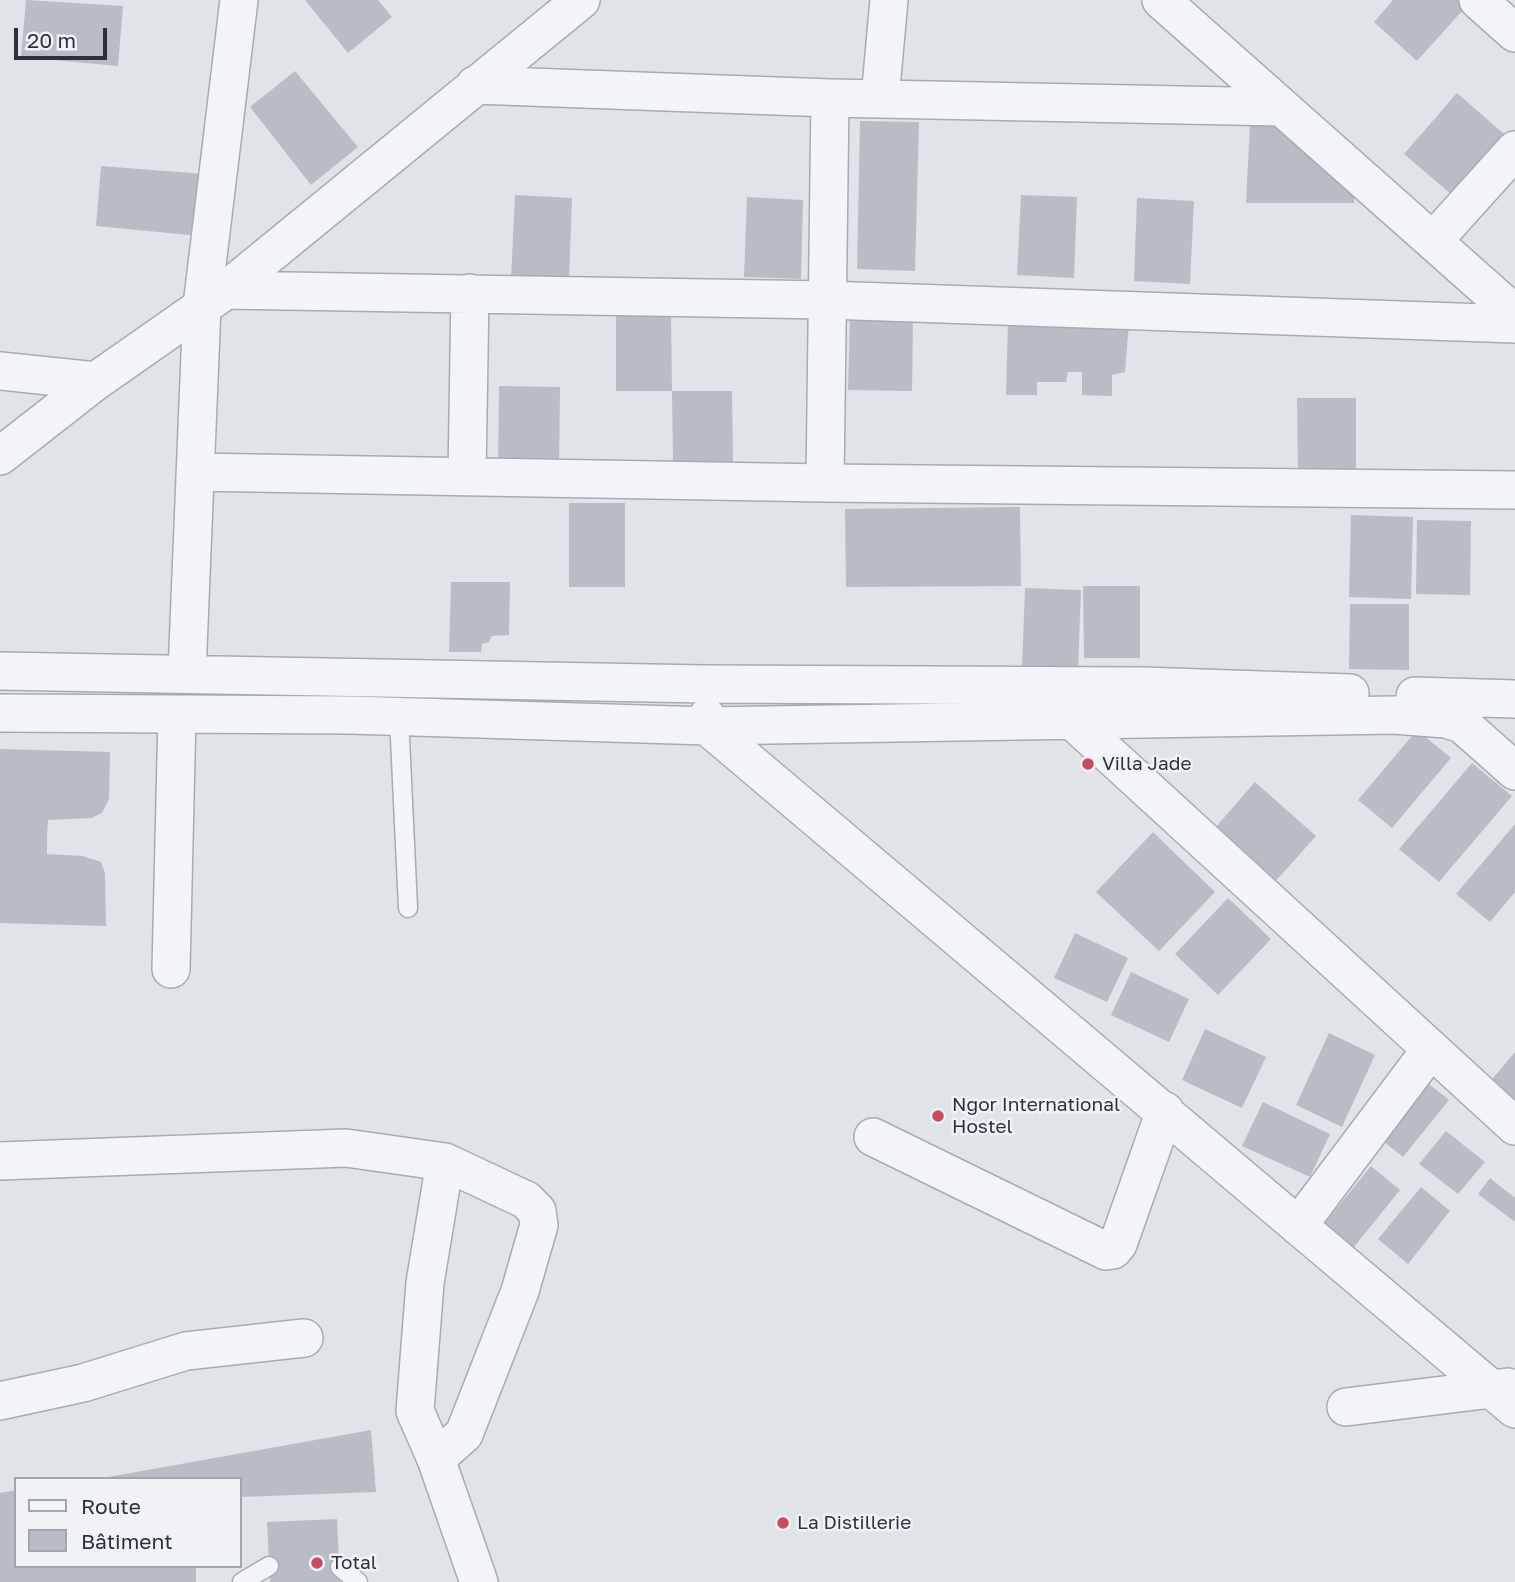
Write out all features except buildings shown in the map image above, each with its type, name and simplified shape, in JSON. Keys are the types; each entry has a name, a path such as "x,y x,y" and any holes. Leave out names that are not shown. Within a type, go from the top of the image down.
{"street":[{"path":"187,673 196,471 214,298 239,0"},
{"path":"0,456 96,381 214,298 581,0"},
{"path":"880,99 889,0"},
{"path":"1161,0 1515,314"},
{"path":"1478,0 1515,33"},
{"path":"475,85 831,98 1281,107"},
{"path":"825,483 831,98"},
{"path":"1433,241 1515,150"},
{"path":"214,298 470,293 827,300 1515,324"},
{"path":"467,476 470,293"},
{"path":"0,371 96,381"},
{"path":"196,471 825,483 1515,490"},
{"path":"0,671 705,684 1142,686 1515,699"},
{"path":"705,684 707,726 1298,1226 1507,1395"},
{"path":"0,713 399,717 707,726 1394,715 1446,719 1462,724 1515,771"},
{"path":"171,969 177,715"},
{"path":"1074,722 1515,1126"},
{"path":"1298,1226 1431,1049"},
{"path":"873,1137 1105,1251 1113,1250 1118,1244 1165,1111"},
{"path":"0,1161 346,1148 445,1162 526,1200 537,1211 539,1225 520,1291 464,1434 436,1459"},
{"path":"445,1162 425,1283 415,1411 436,1459 479,1582"},
{"path":"0,1401 41,1394 186,1351 304,1338"},
{"path":"1346,1407 1507,1395"}],"lane":[{"path":"399,717 408,908"},
{"path":"242,1582 269,1566"},
{"path":"340,1567 358,1582"}],"place":[{"name":"Villa Jade","path":"1088,764"},
{"name":"Ngor International Hostel","path":"938,1116"},
{"name":"La Distillerie","path":"783,1523"},
{"name":"Total","path":"317,1563"}]}
